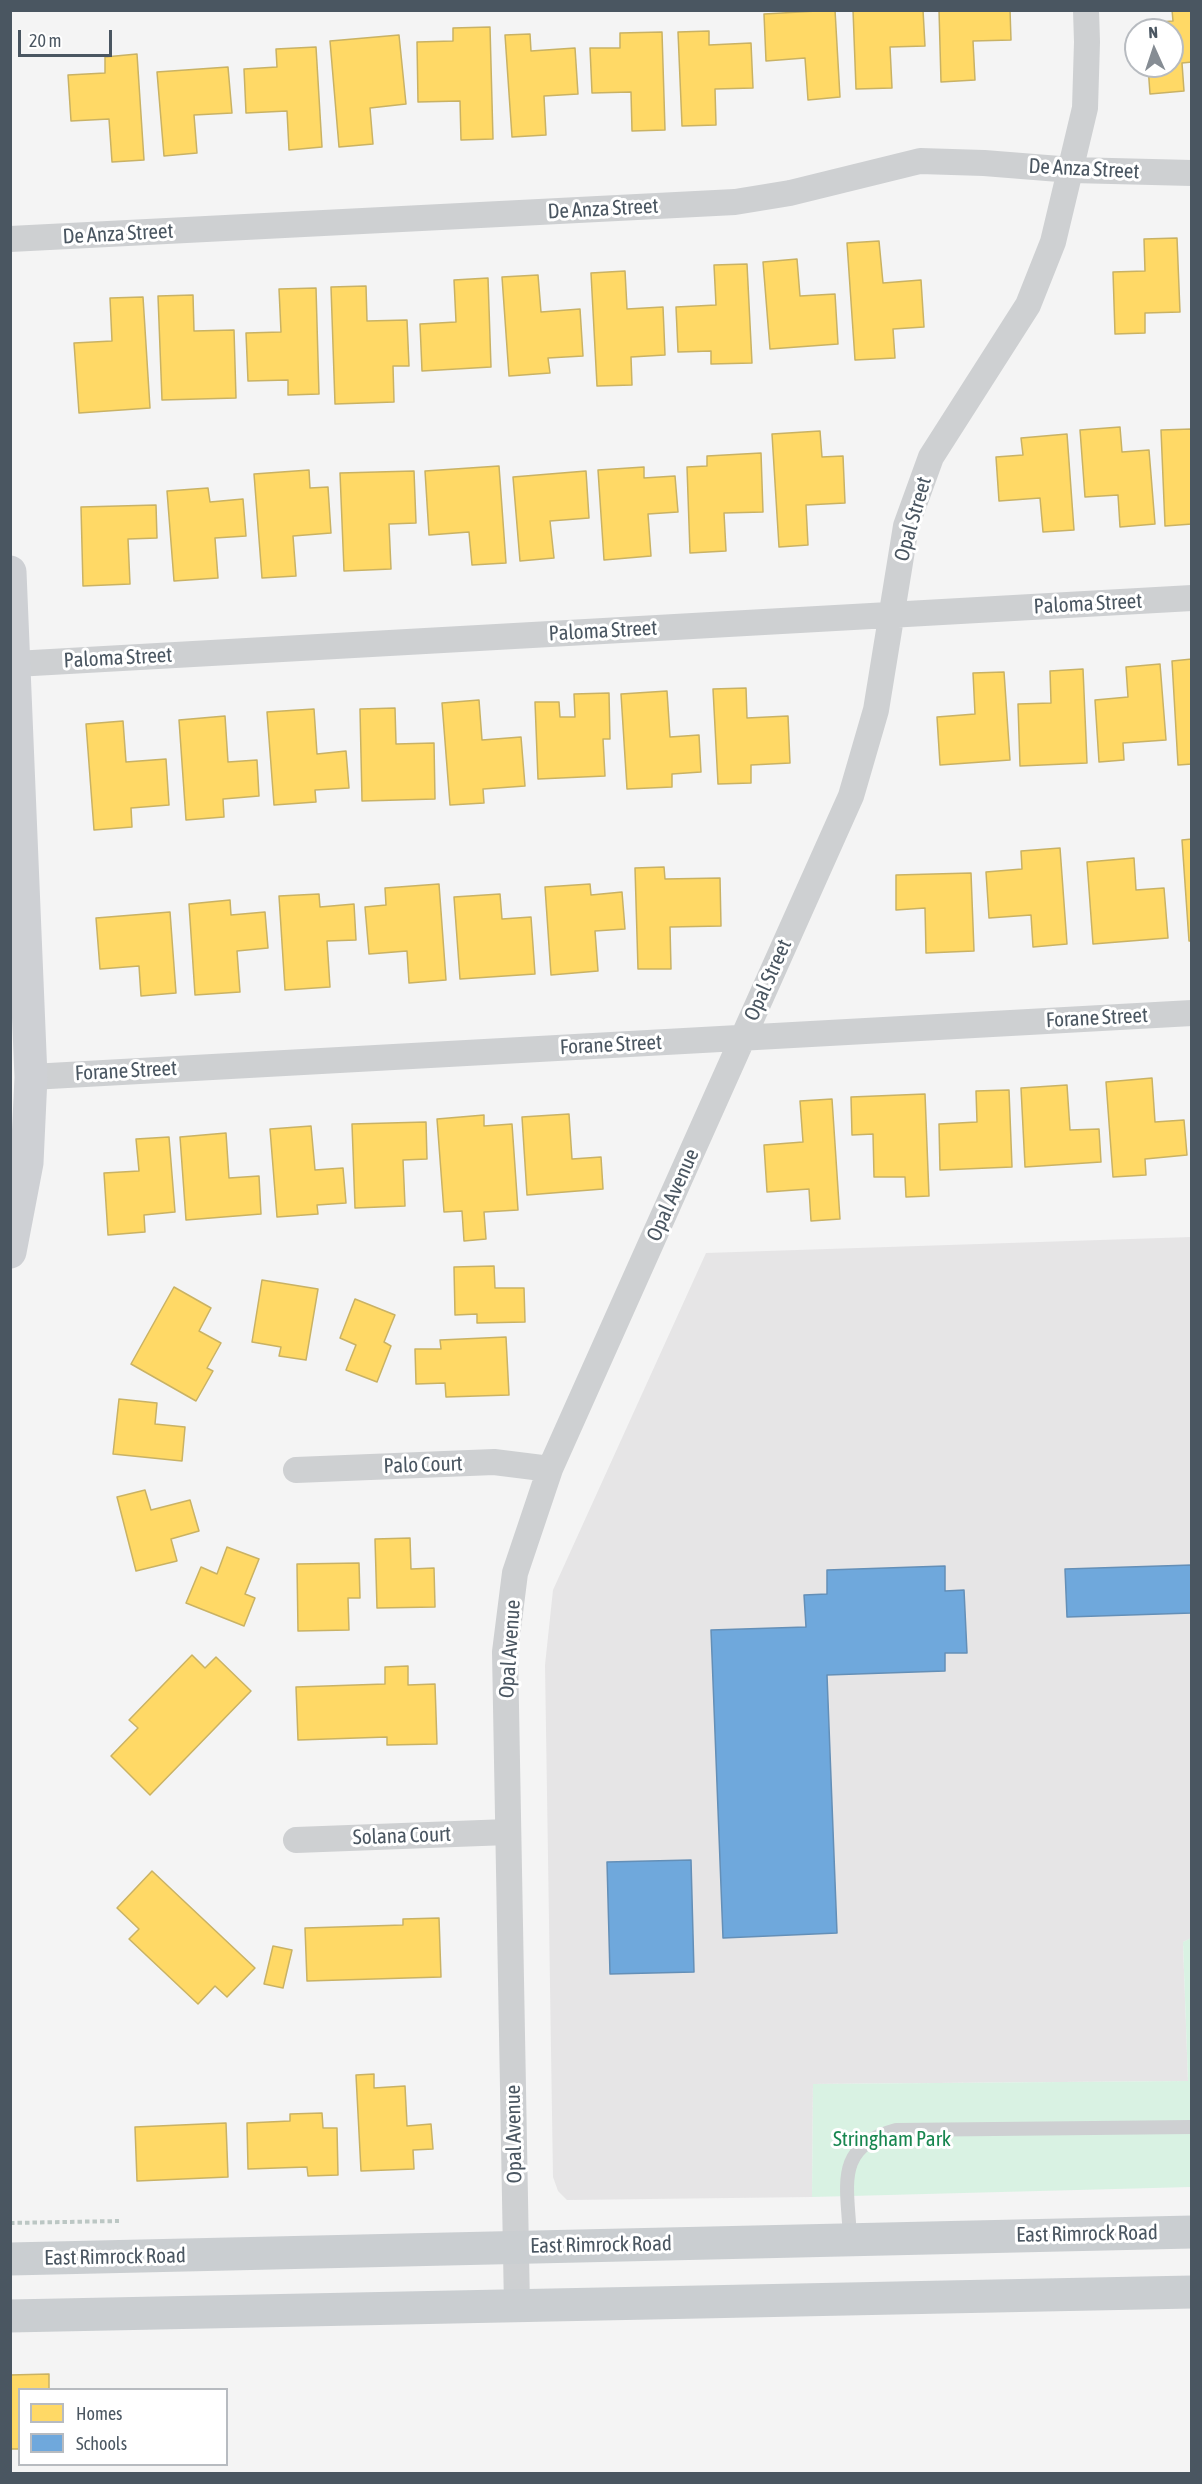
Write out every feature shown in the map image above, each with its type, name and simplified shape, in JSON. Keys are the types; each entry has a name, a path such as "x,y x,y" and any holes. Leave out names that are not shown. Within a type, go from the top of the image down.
{"main road":[{"name":"East Rimrock Road","path":"10,2259 1191,2232"},
{"path":"10,2316 1191,2292"}],"street":[{"name":"Opal Street","path":"743,1037 851,796 876,710 906,526 931,457 1028,305 1053,242 1085,108 1086,10"},
{"name":"De Anza Street","path":"10,239 735,202 790,193 920,161 1072,170 1191,173"},
{"path":"10,572 15,663 17,873 31,1077 27,1163 10,1252"},
{"name":"Paloma Street","path":"15,663 1191,598"},
{"name":"Forane Street","path":"31,1077 1191,1013"},
{"name":"Opal Avenue","path":"517,2307 505,1652 515,1573 550,1469 743,1037"},
{"name":"Palo Court","path":"296,1470 495,1462 550,1469"},
{"name":"Solana Court","path":"296,1840 508,1832"}],"lane":[{"path":"850,2239 848,2167 857,2149 877,2136 896,2130 1191,2127"}],"path":[{"path":"10,2223 119,2221"}],"shaded area":[{"path":"1191,1237 1192,1938 1183,1942 1188,2081 813,2084 812,2197 567,2200 558,2191 553,2177 545,1665 553,1590 706,1253"}],"green space":[{"name":"Stringham Park","path":"1191,1938 1191,2187 812,2197 813,2084 1188,2081 1183,1942"}],"building: Homes":[{"path":"835,10 840,97 808,100 805,58 766,61 764,14"},
{"path":"853,10 923,10 925,46 890,47 892,88 856,89"},
{"path":"939,10 1010,10 1011,40 973,41 975,80 941,82"},
{"path":"1172,10 1192,10 1192,62 1184,63 1184,18 1173,18"},
{"path":"490,27 493,139 461,140 460,101 418,102 417,42 453,41 453,28"},
{"path":"709,31 709,45 751,43 753,88 715,89 716,125 682,126 678,32"},
{"path":"662,32 665,130 632,131 631,92 592,93 590,48 620,48 620,33"},
{"path":"530,34 531,51 575,48 578,94 544,96 546,135 512,137 505,35"},
{"path":"399,35 406,104 370,108 373,144 339,147 330,41"},
{"path":"316,47 322,147 289,150 287,111 246,113 244,69 277,67 276,49"},
{"path":"137,54 144,160 112,162 109,119 71,121 68,75 105,73 105,57"},
{"path":"228,67 232,113 194,115 197,153 164,156 157,72"},
{"path":"1149,78 1183,78 1184,91 1150,94"},
{"path":"1177,238 1180,312 1145,313 1145,333 1115,334 1113,272 1145,271 1144,239"},
{"path":"879,241 883,283 921,280 924,327 893,329 895,358 855,360 847,243"},
{"path":"797,259 800,296 835,294 838,344 770,349 763,262"},
{"path":"747,264 752,363 711,364 711,351 678,352 676,307 716,305 714,265"},
{"path":"625,271 627,309 663,307 665,355 631,357 632,385 597,386 591,273"},
{"path":"538,275 541,312 580,309 583,356 548,358 550,373 509,376 502,277"},
{"path":"488,278 491,367 422,371 420,324 456,322 454,280"},
{"path":"366,286 367,321 407,320 409,366 393,366 394,402 335,404 331,287"},
{"path":"316,288 319,394 288,395 288,380 248,381 246,333 281,332 279,289"},
{"path":"193,295 194,331 234,330 236,398 162,400 158,296"},
{"path":"143,297 150,408 79,413 74,343 112,341 110,298"},
{"path":"1120,427 1122,452 1149,450 1155,524 1120,527 1118,495 1085,497 1080,430"},
{"path":"1192,429 1192,524 1165,526 1161,430"},
{"path":"820,431 822,457 843,456 845,503 806,505 808,545 779,547 772,434"},
{"path":"1067,434 1074,530 1043,532 1040,498 999,501 996,457 1023,455 1021,438"},
{"path":"761,453 763,512 724,513 726,551 690,553 687,467 707,466 707,456"},
{"path":"499,466 506,563 472,565 469,532 429,535 425,471"},
{"path":"644,467 644,478 675,476 678,512 648,514 651,556 604,560 598,470"},
{"path":"309,470 310,488 328,487 331,533 293,536 296,576 262,578 254,474"},
{"path":"414,471 416,523 389,524 391,569 344,571 340,473"},
{"path":"586,471 589,518 550,521 554,558 520,561 513,477"},
{"path":"208,488 210,502 243,499 246,536 215,538 218,578 174,581 167,491"},
{"path":"156,505 157,538 128,539 130,584 83,586 81,507"},
{"path":"1192,659 1192,764 1178,765 1172,661"},
{"path":"1160,664 1166,740 1123,743 1124,760 1099,762 1095,700 1128,697 1126,667"},
{"path":"1083,669 1087,763 1020,766 1018,704 1051,703 1050,671"},
{"path":"1004,672 1010,760 940,765 937,717 975,714 973,673"},
{"path":"746,688 747,718 788,716 790,763 751,765 751,783 718,784 713,689"},
{"path":"667,691 670,737 699,735 701,772 672,774 672,787 627,789 621,694"},
{"path":"609,693 610,739 603,739 605,776 538,779 535,702 559,702 560,717 575,717 574,694"},
{"path":"479,700 482,740 521,737 525,786 483,789 484,803 450,805 442,703"},
{"path":"395,708 396,744 434,743 435,799 362,801 360,709"},
{"path":"314,709 317,754 346,751 349,788 315,790 316,802 274,805 267,712"},
{"path":"225,716 228,762 257,760 259,796 223,799 224,817 186,820 179,720"},
{"path":"123,721 126,762 166,759 169,805 131,808 132,827 94,830 86,724"},
{"path":"1192,839 1192,941 1189,941 1182,840"},
{"path":"1060,848 1067,944 1033,947 1031,915 989,918 986,872 1022,869 1021,851"},
{"path":"1134,858 1136,890 1164,888 1168,938 1093,944 1087,862"},
{"path":"664,867 665,879 720,878 721,926 670,927 671,969 638,969 635,868"},
{"path":"971,873 974,951 926,953 925,908 896,910 896,875"},
{"path":"439,884 446,980 409,983 407,951 369,954 365,907 386,905 385,888"},
{"path":"590,884 591,895 622,892 625,929 595,931 598,971 551,975 545,887"},
{"path":"319,894 320,907 354,904 356,940 327,941 330,987 285,990 279,896"},
{"path":"500,894 502,919 531,917 535,974 460,979 454,897"},
{"path":"230,900 231,915 265,912 268,948 237,951 240,992 195,995 189,904"},
{"path":"170,912 176,993 141,996 139,966 100,969 96,918"},
{"path":"1152,1078 1155,1122 1184,1120 1187,1155 1145,1159 1146,1175 1113,1177 1106,1082"},
{"path":"1067,1085 1070,1130 1099,1129 1101,1162 1025,1167 1021,1088"},
{"path":"1009,1090 1012,1167 940,1170 939,1124 977,1122 976,1091"},
{"path":"925,1094 929,1196 906,1197 905,1177 874,1177 873,1134 852,1135 851,1097"},
{"path":"832,1099 840,1219 811,1221 809,1189 767,1192 764,1145 803,1142 800,1101"},
{"path":"569,1114 572,1159 601,1157 603,1189 527,1195 522,1117"},
{"path":"484,1115 484,1126 512,1124 518,1210 484,1212 486,1239 464,1241 462,1211 444,1212 437,1119"},
{"path":"426,1122 427,1159 403,1160 405,1206 355,1208 352,1124"},
{"path":"311,1126 315,1170 343,1168 346,1203 317,1205 318,1214 277,1217 270,1129"},
{"path":"226,1133 229,1178 259,1176 261,1214 186,1220 180,1137"},
{"path":"169,1137 175,1212 144,1215 145,1232 108,1235 104,1173 139,1171 136,1139"},
{"path":"494,1266 495,1288 524,1288 525,1322 477,1323 477,1314 455,1315 454,1267"},
{"path":"262,1280 318,1289 306,1360 279,1356 281,1347 252,1342"},
{"path":"174,1287 211,1308 199,1331 221,1343 207,1368 213,1371 196,1401 131,1364"},
{"path":"355,1299 395,1315 384,1342 391,1346 377,1382 346,1370 356,1345 340,1338"},
{"path":"506,1337 509,1395 446,1397 445,1383 416,1384 415,1349 441,1349 440,1340"},
{"path":"119,1399 157,1403 155,1424 185,1427 182,1461 113,1454"},
{"path":"145,1490 151,1510 190,1500 199,1531 171,1539 177,1561 136,1571 117,1497"},
{"path":"410,1538 411,1569 434,1568 435,1607 377,1608 375,1539"},
{"path":"227,1547 259,1559 245,1594 255,1598 244,1626 186,1603 201,1567 217,1574"},
{"path":"359,1563 360,1598 348,1598 349,1630 298,1631 297,1564"},
{"path":"192,1655 205,1668 216,1657 251,1691 150,1795 111,1756 138,1728 129,1720"},
{"path":"408,1666 408,1685 435,1684 437,1744 387,1745 387,1737 298,1740 296,1687 385,1684 385,1667"},
{"path":"152,1871 255,1968 227,1997 215,1986 198,2004 129,1939 139,1929 117,1908"},
{"path":"439,1918 441,1977 307,1981 305,1928 403,1925 403,1919"},
{"path":"273,1946 292,1950 283,1988 264,1984"},
{"path":"374,2074 374,2088 405,2086 407,2126 431,2124 433,2149 413,2150 414,2169 361,2171 356,2075"},
{"path":"322,2113 323,2128 337,2128 338,2175 308,2176 307,2167 248,2169 247,2123 290,2121 290,2114"},
{"path":"226,2123 228,2177 137,2181 135,2127"},
{"path":"49,2374 49,2388 18,2388 18,2449 10,2449 10,2375"}],"building: Schools":[{"path":"1192,1565 1192,1613 1067,1617 1065,1569"},
{"path":"945,1566 945,1591 964,1590 967,1653 945,1653 945,1671 827,1675 837,1933 723,1938 711,1630 806,1627 804,1595 827,1594 827,1570"},
{"path":"691,1860 694,1972 610,1974 607,1862"}]}
